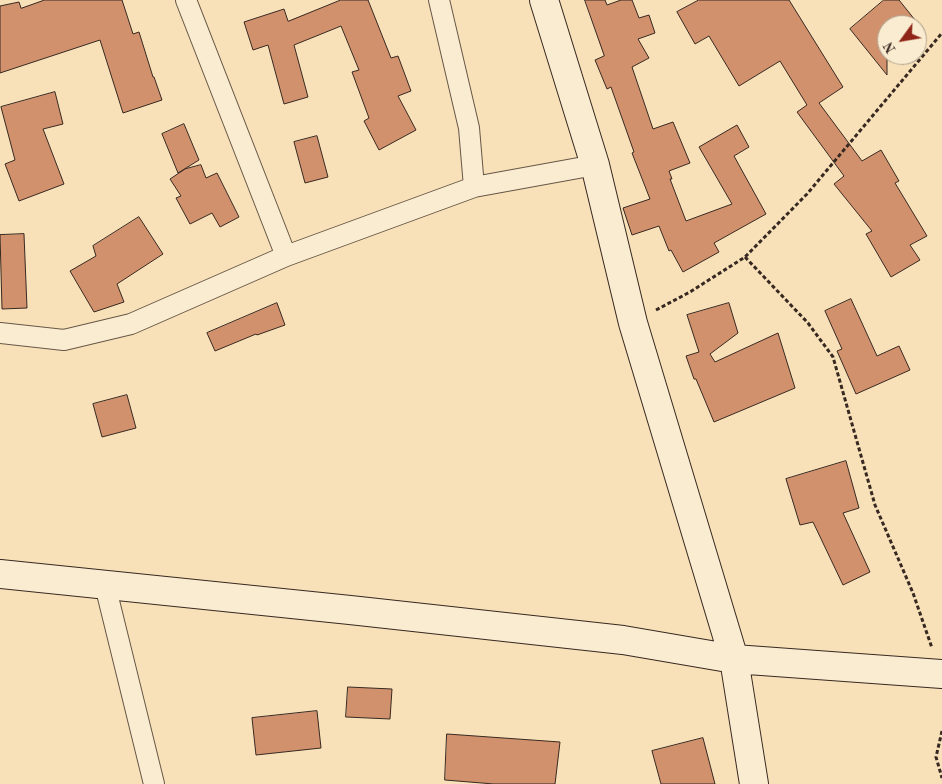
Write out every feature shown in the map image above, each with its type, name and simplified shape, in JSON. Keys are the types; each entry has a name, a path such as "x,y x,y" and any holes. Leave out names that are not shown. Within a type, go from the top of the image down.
{"street":[{"path":"186,0 286,256"},
{"path":"439,0 469,128 474,187"},
{"path":"544,0 595,165 633,323 734,659 754,784"},
{"path":"0,333 64,340 131,324 286,256 474,187 595,165"},
{"path":"0,574 623,640 734,659 937,662"},
{"path":"105,585 154,784"}],"path":[{"path":"633,323 690,292 745,257 807,194 942,33"},
{"path":"745,257 808,322 832,357 875,505 913,593 937,662"},
{"path":"942,731 936,757 942,778"}],"building":[{"path":"45,0 122,0 133,34 139,32 162,100 123,113 100,40 0,73 0,6 19,2 21,8"},
{"path":"341,0 368,0 391,58 398,56 411,91 398,96 416,130 379,150 364,121 369,118 352,72 359,70 341,26 294,45 308,97 284,104 268,45 253,50 244,22 284,9 288,21"},
{"path":"585,0 605,0 607,5 621,0 632,0 639,18 649,15 655,33 638,39 649,58 632,67 653,129 673,122 690,163 669,171 672,179 670,179 686,221 732,204 699,147 737,125 749,147 734,156 766,214 714,243 719,252 683,272 671,250 669,251 659,226 632,235 623,208 650,199 632,153 634,152 611,87 607,89 595,60 604,56"},
{"path":"699,0 789,0 843,87 819,103 862,161 881,150 899,181 895,183 927,236 910,245 920,260 891,277 866,234 872,231 834,184 844,176 797,112 807,105 780,61 739,86 709,36 695,44 677,12"},
{"path":"884,0 899,0 911,15 877,15 877,63 850,29"},
{"path":"879,65 887,65 887,75"},
{"path":"55,92 63,124 43,129 64,184 19,201 5,164 15,160 1,107"},
{"path":"184,124 199,160 178,173 162,134"},
{"path":"317,136 328,177 305,183 294,142"},
{"path":"201,165 206,178 217,173 239,217 220,227 212,213 190,224 176,198 181,196 170,179 185,169"},
{"path":"139,217 163,254 117,284 124,302 94,312 70,271 96,256 93,246"},
{"path":"24,234 27,308 2,309 0,235"},
{"path":"851,299 877,356 899,346 910,370 856,394 837,351 842,349 825,311"},
{"path":"277,303 285,325 256,334 215,351 207,333"},
{"path":"729,303 738,333 710,354 715,362 778,333 795,388 714,422 696,379 694,379 686,356 699,352 687,315"},
{"path":"127,395 136,428 102,437 93,404"},
{"path":"846,461 859,508 843,513 870,572 843,585 813,522 800,525 786,479"},
{"path":"348,687 392,689 390,719 346,717"},
{"path":"317,711 321,748 256,755 252,718"},
{"path":"447,734 560,742 555,784 494,784 445,780"},
{"path":"703,738 715,784 661,784 652,751"}]}
